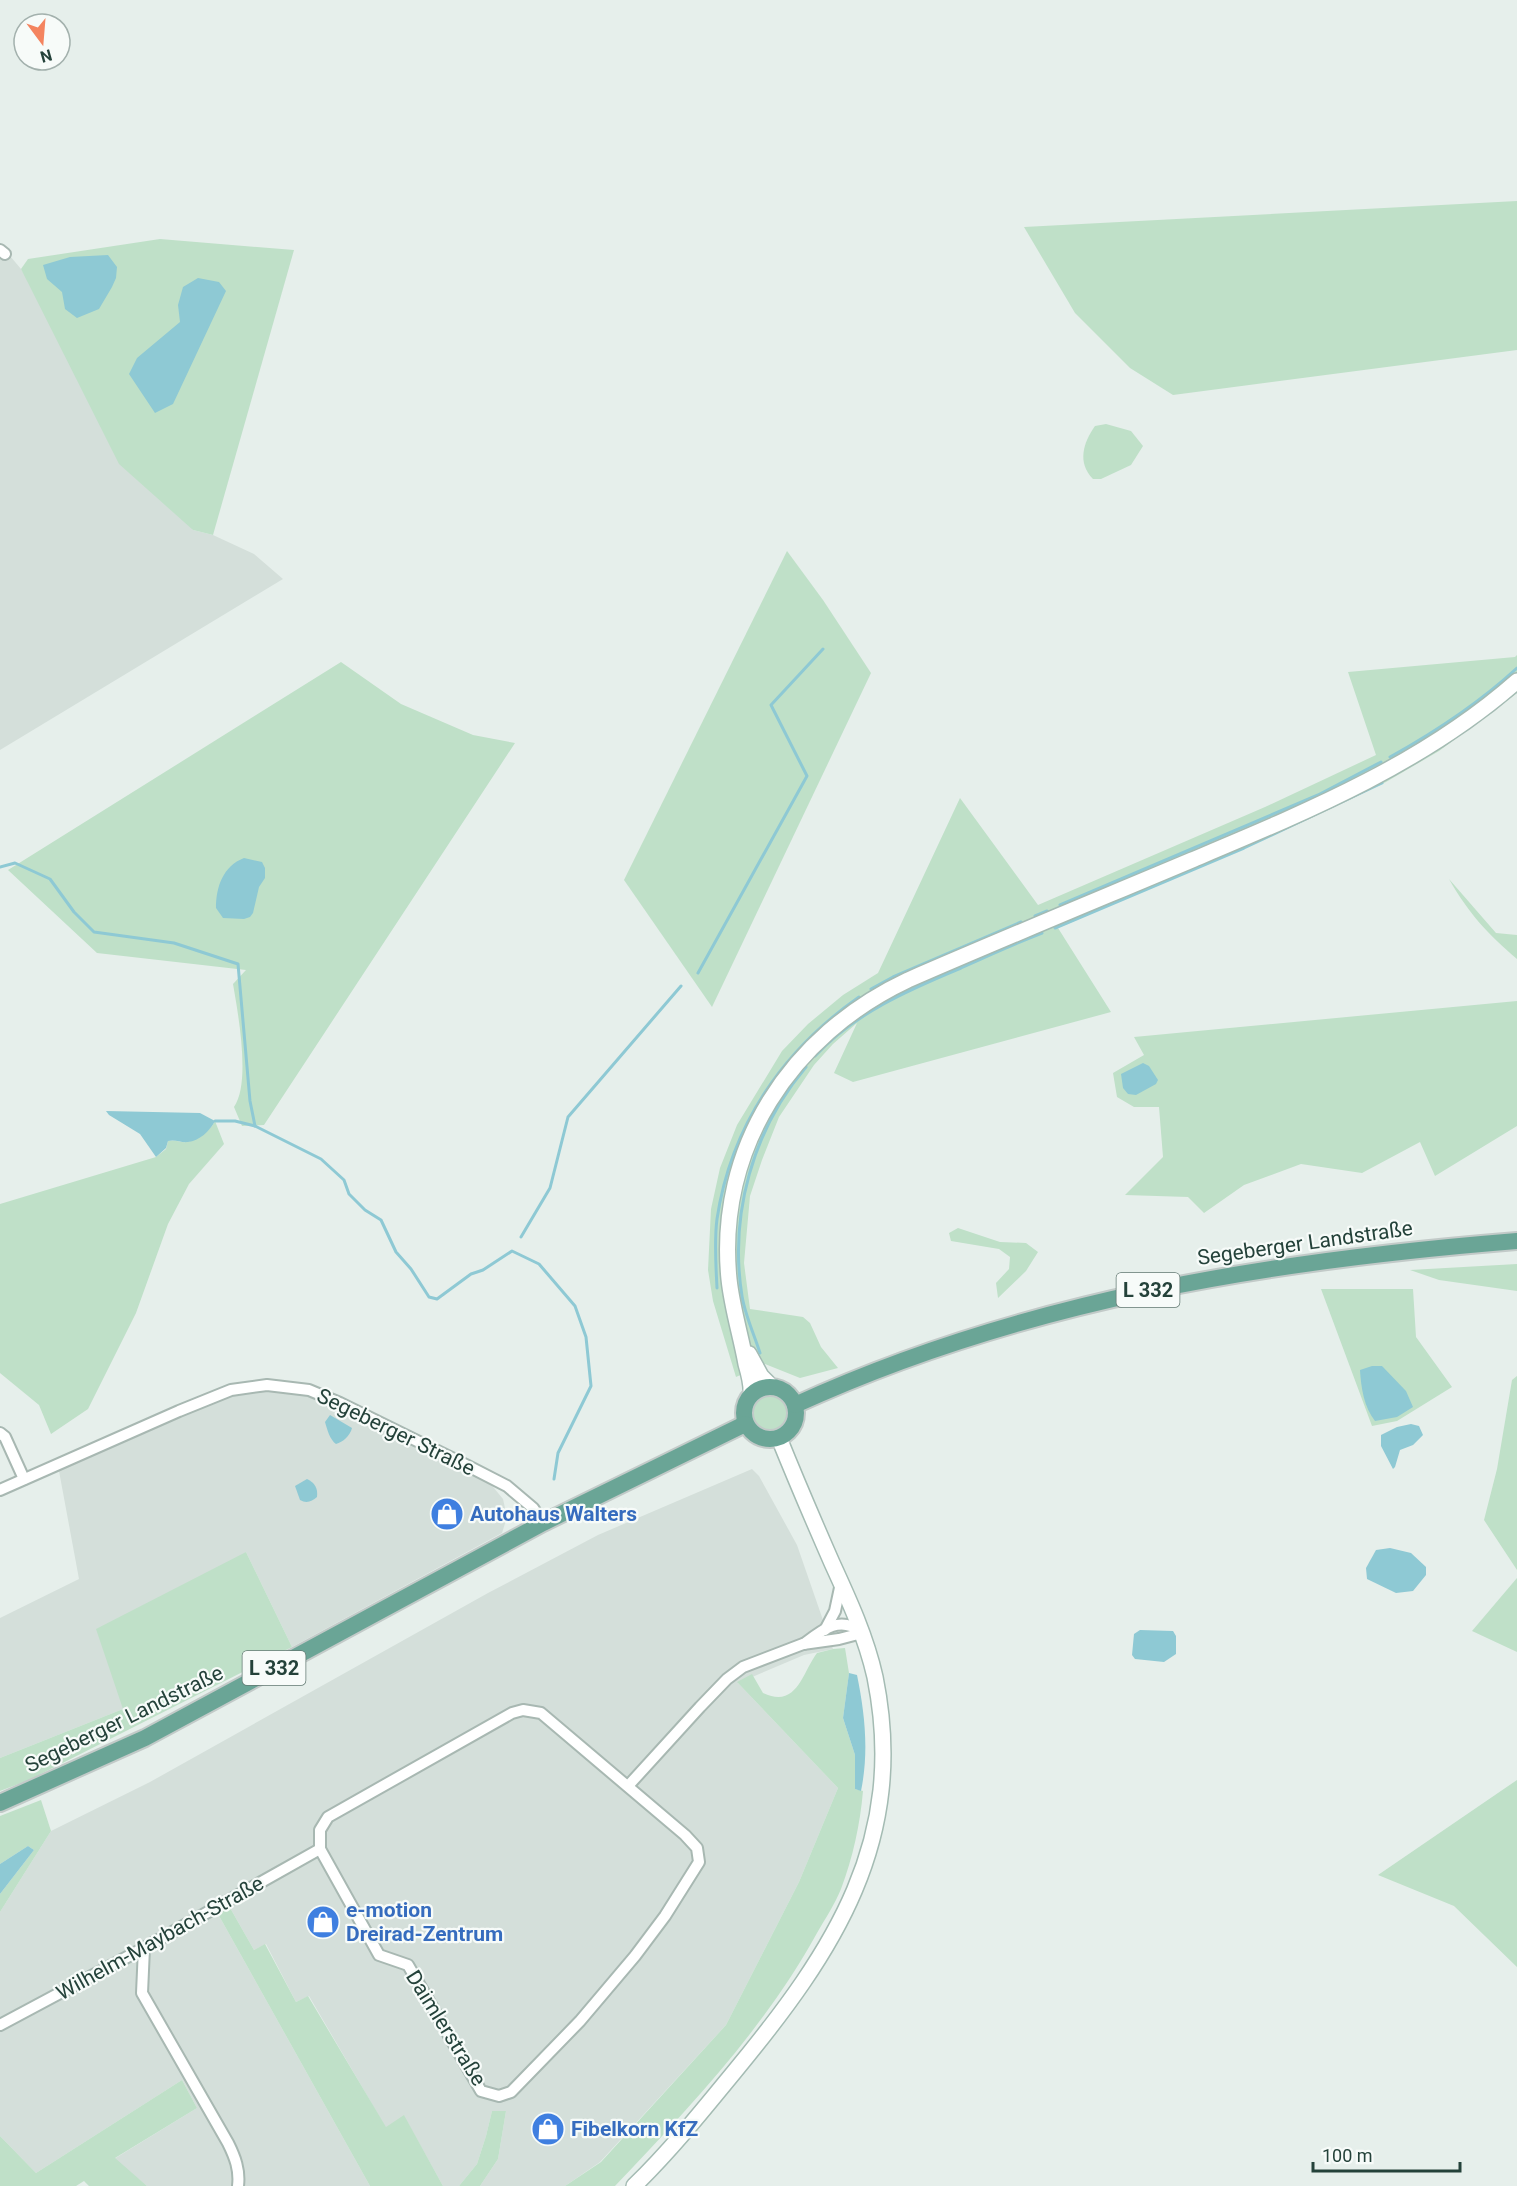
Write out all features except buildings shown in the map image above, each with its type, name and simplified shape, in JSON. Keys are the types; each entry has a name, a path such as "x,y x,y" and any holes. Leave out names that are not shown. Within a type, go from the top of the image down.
{"main road":[{"path":"751,1395 751,1383 732,1301 728,1254 728,1232 736,1182 753,1133 776,1089 796,1063 829,1030 865,1004 899,985 1276,824 1352,789 1430,746 1517,681"},
{"name":"Segeberger Landstraße","path":"795,1405 837,1386 946,1347 1028,1321 1132,1293 1227,1275 1344,1257 1517,1241"},
{"path":"742,1341 761,1376 772,1387 786,1393 795,1405 794,1424 787,1433 770,1440 750,1432 745,1424 743,1411 751,1395 762,1388 772,1387"},
{"name":"Segeberger Landstraße","path":"0,1803 145,1738 543,1523 745,1424"},
{"path":"634,2186 688,2128 791,2002 853,1898 874,1832 883,1761 882,1725 874,1676 862,1633 779,1438"}],"street":[{"name":"Segeberger Straße","path":"0,1490 231,1390 267,1385 309,1390 468,1466 507,1486 533,1508 543,1523"},
{"path":"0,1433 5,1437 24,1479"},
{"path":"825,1630 835,1611 841,1583"},
{"path":"804,1644 825,1630 843,1624 853,1626 862,1633"},
{"path":"628,1786 727,1679 743,1667 804,1644 862,1633"},
{"name":"Daimlerstraße","path":"523,1710 541,1713 628,1786 697,1848 699,1862 665,1916 635,1956 580,2021 511,2092 499,2096 482,2091 408,1965 379,1955 320,1849 320,1830 328,1817 512,1713 523,1710"},
{"name":"Wilhelm-Maybach-Straße","path":"0,2025 144,1948 320,1849"},
{"path":"144,1948 142,1993 228,2143 236,2160 238,2186"}],"shaded area":[{"path":"0,244 21,269 193,530 213,535 254,554 283,579 0,750"},
{"path":"268,1386 308,1391 489,1482 503,1499 507,1517 502,1533 292,1647 246,1552 123,1709 0,1758 0,1618 79,1579 59,1471 82,1456 226,1393"},
{"path":"752,1469 759,1476 797,1545 833,1649 804,1655 738,1683 838,1788 799,1882 726,2025 600,2162 565,2186 480,2186 498,2159 506,2111 492,2111 477,2164 459,2186 443,2186 404,2116 386,2128 309,1996 296,2002 266,1944 254,1950 229,1906 218,1914 370,2186 147,2186 114,2159 197,2108 182,2080 36,2173 0,2136 0,1912 51,1831 150,1782 488,1593 598,1535"}],"green space":[{"path":"1517,201 1517,350 1173,395 1130,368 1075,313 1024,227"},
{"path":"160,239 294,250 213,535 193,530 119,464 21,269 28,259"},
{"path":"1106,424 1131,431 1143,446 1131,465 1101,479 1093,479 1083,460 1085,446 1095,426"},
{"path":"787,551 823,600 871,673 712,1007 624,880"},
{"path":"1517,655 1517,693 1439,751 1386,782 1280,832 1058,928 1111,1012 853,1082 834,1073 857,1023 833,1044 814,1065 779,1117 750,1196 744,1263 750,1309 803,1317 810,1323 821,1347 838,1368 800,1378 765,1364 736,1377 713,1301 708,1270 711,1209 720,1168 737,1125 782,1051 808,1024 843,995 878,973 960,798 1038,905 1265,807 1376,755 1348,672"},
{"path":"341,662 401,704 473,735 515,743 264,1125 242,1126 234,1107 242,1082 242,1047 233,984 246,970 97,953 8,870"},
{"path":"1449,879 1496,933 1517,935 1517,959 1479,922"},
{"path":"1517,1001 1517,1126 1435,1176 1420,1142 1362,1173 1301,1164 1244,1185 1204,1213 1188,1197 1125,1195 1163,1157 1159,1107 1134,1107 1117,1097 1113,1073 1144,1055 1134,1037"},
{"path":"215,1121 224,1144 189,1184 168,1224 136,1313 88,1409 51,1434 39,1405 0,1373 0,1204 156,1157 166,1149 168,1141 191,1141 207,1131"},
{"path":"958,1228 1000,1242 1026,1243 1038,1252 1026,1271 998,1298 996,1283 1009,1269 1010,1257 999,1249 951,1241 949,1233"},
{"path":"1517,1264 1517,1291 1439,1280 1410,1270"},
{"path":"1321,1289 1413,1289 1416,1337 1452,1387 1397,1421 1372,1426"},
{"path":"1517,1376 1517,1570 1484,1520 1497,1469 1512,1380"},
{"path":"770,1395 784,1400 789,1414 784,1428 770,1433 756,1428 751,1414 756,1400"},
{"path":"246,1552 292,1647 29,1780 0,1791 0,1758 123,1709 96,1629"},
{"path":"1517,1578 1517,1652 1472,1631"},
{"path":"845,1648 849,1673 843,1718 855,1755 855,1789 863,1791 858,1829 836,1900 796,1968 750,2034 698,2097 615,2186 565,2186 601,2162 726,2025 799,1882 838,1788 737,1682 752,1674 763,1693 774,1697 784,1696 797,1687 817,1653"},
{"path":"1517,1780 1517,1967 1454,1906 1378,1875"},
{"path":"41,1800 51,1831 0,1912 0,1894 34,1850 28,1846 0,1864 0,1816"},
{"path":"229,1906 254,1950 265,1944 296,2002 308,1996 386,2127 404,2115 443,2186 370,2186 218,1914"},
{"path":"182,2080 197,2108 115,2158 147,2186 89,2186 84,2181 76,2186 0,2186 0,2136 36,2173"},
{"path":"492,2111 506,2111 498,2159 480,2186 459,2186 477,2164"}],"water":[{"path":"108,255 117,267 112,287 99,309 77,318 65,309 62,292 47,279 43,265 70,257"},
{"path":"198,278 219,282 226,291 173,404 155,413 129,374 137,358 180,322 178,305 183,287"},
{"path":"244,858 262,862 265,868 265,878 259,887 253,913 244,919 223,918 216,908 219,885 231,866"},
{"path":"1143,1063 1149,1066 1158,1080 1156,1084 1136,1095 1128,1094 1123,1088 1121,1074"},
{"path":"106,1111 200,1113 215,1121 207,1132 196,1140 168,1141 166,1148 156,1157 140,1134"},
{"path":"1382,1366 1406,1391 1413,1407 1397,1417 1375,1421 1364,1397 1360,1370"},
{"path":"330,1415 352,1428 346,1438 336,1444 330,1437 325,1422"},
{"path":"1411,1424 1419,1426 1423,1435 1413,1445 1400,1450 1393,1469 1381,1446 1381,1435 1397,1427"},
{"path":"307,1479 315,1486 317,1497 305,1502 300,1500 295,1486"},
{"path":"1390,1548 1411,1553 1426,1567 1426,1575 1413,1591 1396,1593 1367,1579 1366,1568 1376,1550"},
{"path":"1140,1630 1173,1631 1176,1636 1176,1654 1164,1662 1135,1659 1132,1655 1134,1634"},
{"path":"849,1673 857,1675 864,1719 865,1762 861,1791 855,1789 855,1755 843,1718"},
{"path":"28,1846 34,1850 0,1894 0,1864"}],"waterway":[{"path":"698,973 807,776 771,705 823,649"},
{"path":"1390,757 1456,716 1517,668"},
{"path":"1060,905 1318,795 1381,762"},
{"path":"1055,928 1244,848 1382,783"},
{"path":"0,867 15,863 50,879 74,912 94,932 174,943 238,964 250,1101 255,1126"},
{"path":"1035,916 1047,911"},
{"path":"871,989 893,977 1021,922"},
{"path":"815,1056 847,1027 883,1004 921,985 1042,933"},
{"path":"521,1237 550,1188 568,1117 681,986"},
{"path":"717,1288 715,1245 717,1219 734,1153 748,1122 764,1093 806,1041 859,997"},
{"path":"760,1353 742,1296 739,1235 743,1204 749,1174 759,1145 788,1091 806,1067"},
{"path":"215,1121 235,1121 255,1126 321,1159 344,1180 349,1194 365,1210 381,1220 396,1252 411,1269 429,1297 437,1299 471,1274 483,1270 512,1251 539,1264 575,1306 586,1337 591,1386 558,1453 554,1479"}],"place":[{"name":"Autohaus Walters","path":"447,1514"},
{"name":"e-motion Dreirad-Zentrum","path":"323,1922"},
{"name":"Fibelkorn KfZ","path":"548,2129"}]}
